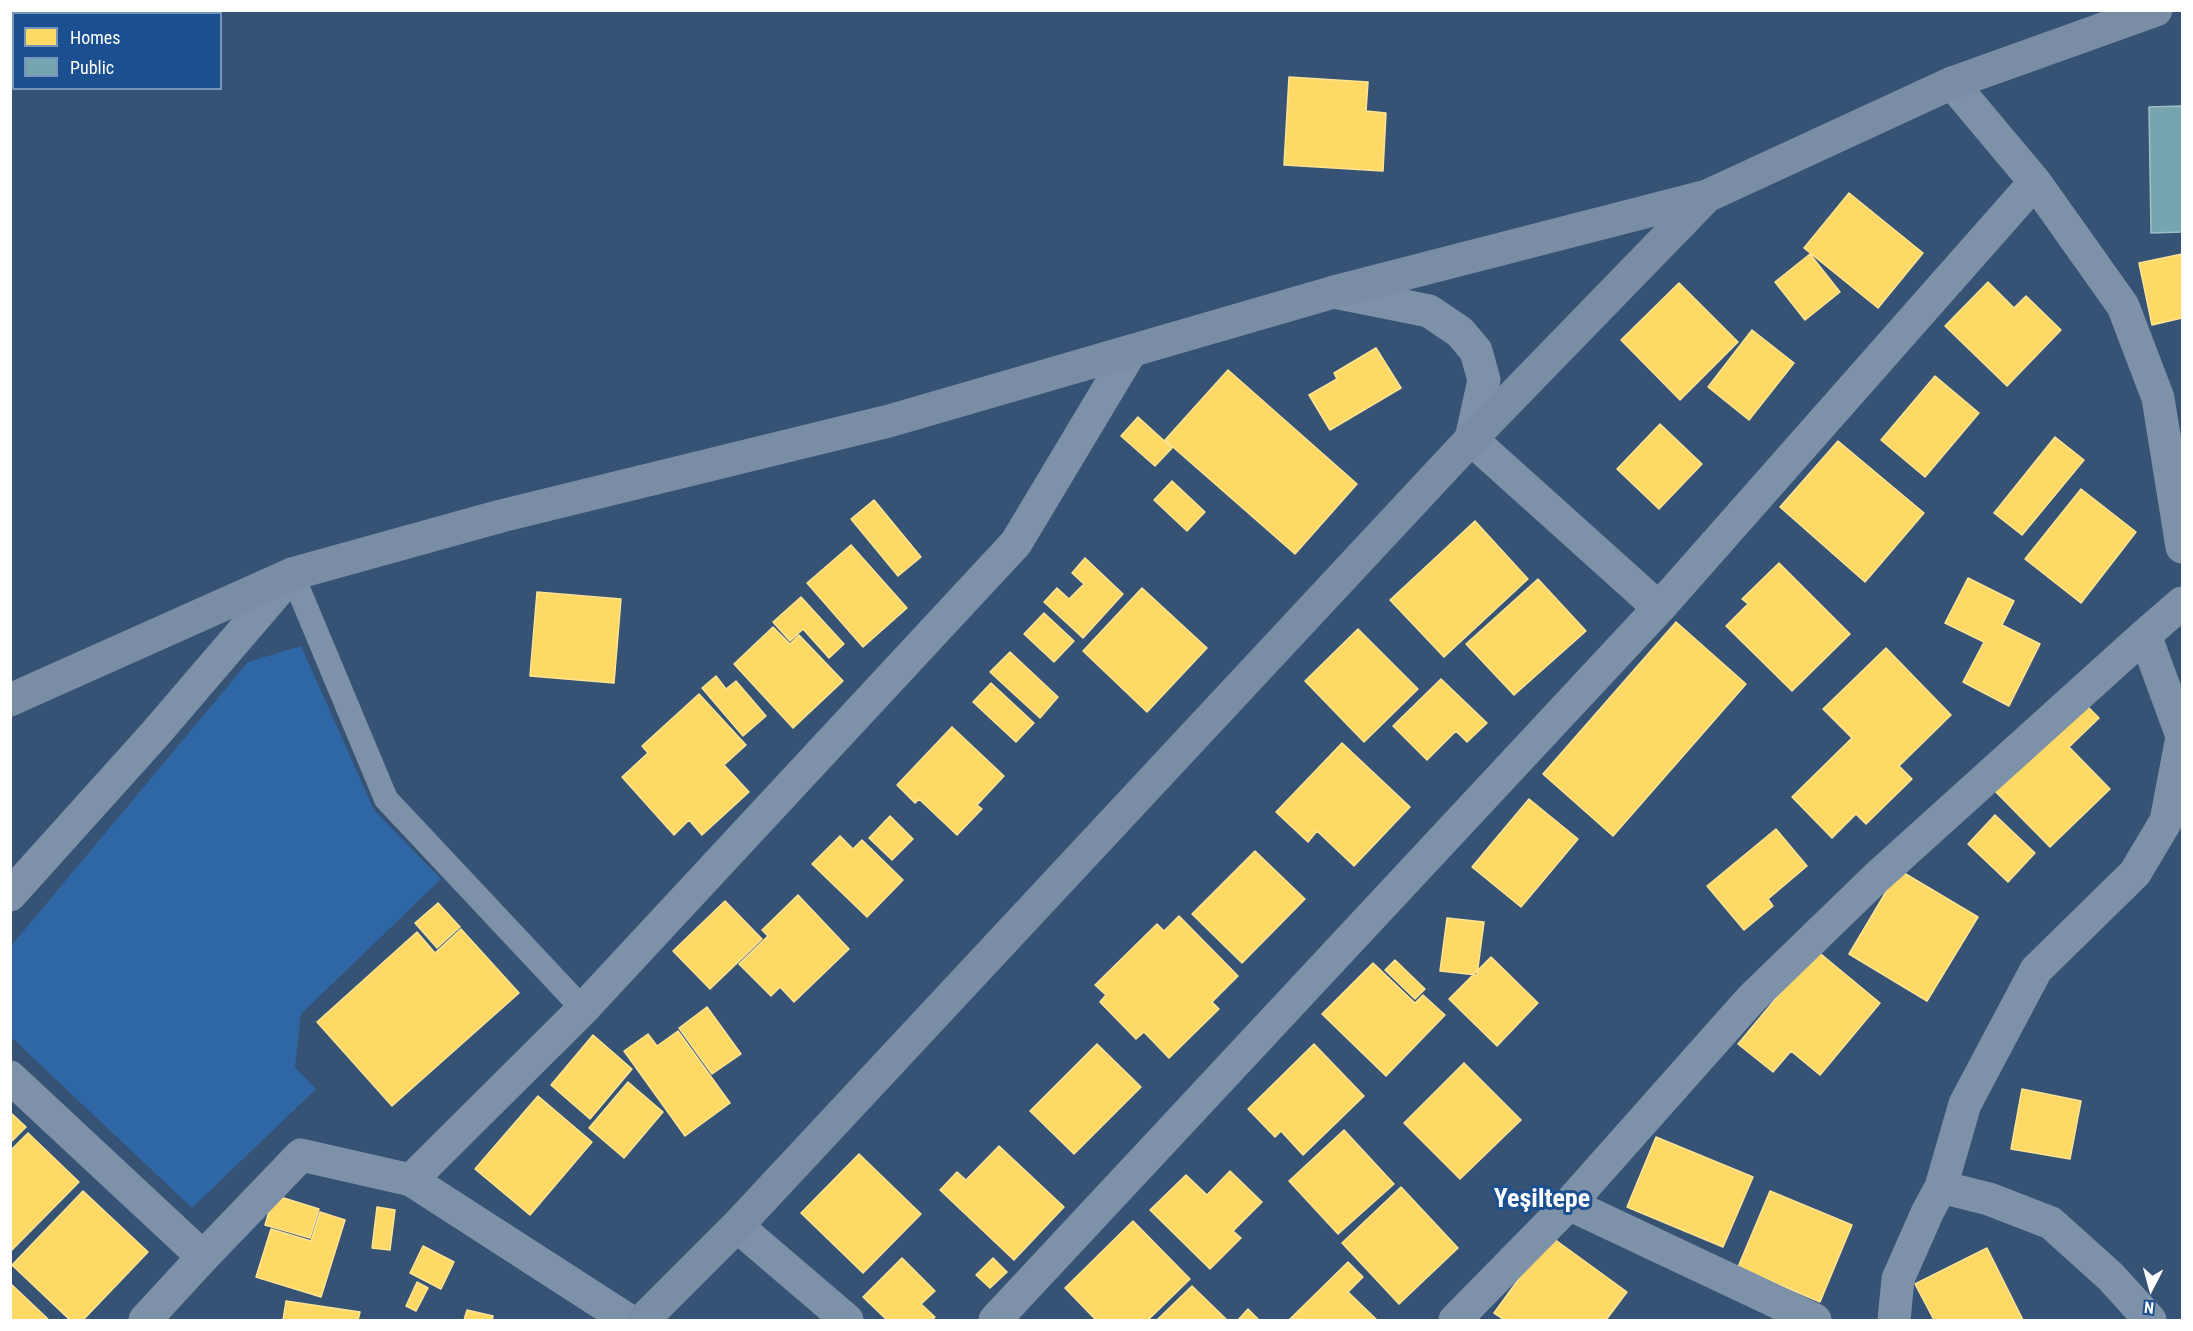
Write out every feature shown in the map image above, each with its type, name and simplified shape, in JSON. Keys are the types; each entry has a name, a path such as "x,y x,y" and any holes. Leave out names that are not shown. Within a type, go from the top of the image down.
{"street":[{"path":"10,700 291,574 501,516 889,421 1334,292 1707,196 1952,83 2156,10"},
{"path":"1952,83 2035,182 2123,306 2158,398 2182,547"},
{"path":"995,1320 1659,608 2035,182"},
{"path":"643,1320 737,1226 1471,439 1707,196"},
{"path":"1334,292 1429,311 1461,332 1476,351 1484,380 1471,439"},
{"path":"411,1180 583,1009 1016,543 1131,351"},
{"path":"1471,439 1659,608"},
{"path":"10,895 155,734 291,574"},
{"path":"1455,1320 1569,1204 1752,998 1877,878 2182,603"},
{"path":"1894,1320 1898,1279 1941,1187 1965,1104 2036,970 2135,873 2166,821 2182,736 2145,634"},
{"path":"10,1077 203,1257"},
{"path":"145,1320 301,1155 411,1180 628,1320"},
{"path":"1941,1187 1989,1199 2051,1223 2111,1277 2150,1320"},
{"path":"1569,1204 1815,1320"},
{"path":"737,1226 847,1320"}],"lane":[{"path":"291,574 386,799 583,1009"}],"shaded area":[{"path":"301,646 374,810 441,879 301,1014 295,1067 316,1089 192,1208 11,1037 11,946 248,662"}],"building: Homes":[{"path":"1289,77 1368,82 1366,111 1386,113 1383,171 1284,165"},
{"path":"1849,193 1923,253 1878,308 1804,248"},
{"path":"1810,254 1840,292 1805,320 1775,282"},
{"path":"2182,254 2182,318 2152,325 2139,263"},
{"path":"1988,282 2014,308 2026,296 2061,330 2007,386 1945,326"},
{"path":"1679,283 1738,342 1680,400 1621,340"},
{"path":"1752,330 1794,363 1749,420 1708,387"},
{"path":"1376,348 1401,388 1330,430 1309,395 1337,379 1334,373"},
{"path":"1228,370 1357,484 1295,554 1165,440"},
{"path":"1935,376 1979,413 1925,477 1881,440"},
{"path":"1138,417 1172,448 1155,466 1121,436"},
{"path":"1660,424 1702,464 1659,509 1617,469"},
{"path":"2055,437 2084,460 2022,535 1994,513"},
{"path":"1838,441 1924,513 1865,582 1780,507"},
{"path":"1172,481 1205,512 1187,531 1154,500"},
{"path":"2081,489 2136,532 2081,603 2025,559"},
{"path":"874,500 921,557 898,576 851,519"},
{"path":"1475,521 1528,579 1444,657 1390,600"},
{"path":"851,545 907,608 863,647 807,583"},
{"path":"1085,558 1123,594 1083,638 1044,602 1057,588 1069,599 1084,584 1072,573"},
{"path":"1779,563 1850,634 1792,691 1726,626 1748,604 1742,599"},
{"path":"1968,578 2014,601 2002,625 2040,644 2009,706 1963,682 1984,642 1945,623"},
{"path":"1538,579 1586,631 1514,695 1466,644"},
{"path":"1142,588 1207,648 1147,712 1083,651"},
{"path":"537,592 621,599 614,683 530,676"},
{"path":"801,597 844,644 829,658 803,629 790,641 773,622"},
{"path":"1044,613 1074,641 1054,662 1024,634"},
{"path":"1676,622 1746,684 1613,836 1543,774"},
{"path":"773,627 790,644 799,635 843,681 793,728 734,664"},
{"path":"1358,629 1418,689 1364,742 1305,681"},
{"path":"1886,648 1951,715 1899,766 1912,779 1866,824 1856,814 1832,838 1792,797 1852,738 1823,709"},
{"path":"1010,652 1058,697 1040,718 990,672"},
{"path":"716,676 726,689 736,681 766,716 743,736 702,688"},
{"path":"1441,679 1487,723 1467,742 1456,731 1427,760 1393,726"},
{"path":"991,683 1034,723 1016,742 973,702"},
{"path":"699,694 746,745 724,765 749,792 702,835 689,820 674,835 622,777 648,753 642,746"},
{"path":"2081,700 2099,718 2069,747 2110,789 2050,847 1991,787"},
{"path":"952,727 1004,776 977,805 982,809 957,835 919,799 915,803 897,785"},
{"path":"1342,743 1410,807 1354,866 1317,831 1308,842 1276,812"},
{"path":"1529,799 1578,839 1521,907 1472,867"},
{"path":"1995,815 2035,853 2008,882 1968,844"},
{"path":"890,816 913,839 892,860 869,838"},
{"path":"1776,829 1807,866 1768,899 1773,906 1744,930 1707,886"},
{"path":"840,836 853,849 862,840 903,880 867,917 812,864"},
{"path":"1255,851 1305,899 1242,963 1192,914"},
{"path":"1899,870 1978,917 1927,1001 1849,954"},
{"path":"798,895 849,949 794,1002 780,987 771,996 739,964 768,936 762,930"},
{"path":"725,901 762,939 710,989 673,951"},
{"path":"438,903 460,927 437,948 415,923"},
{"path":"1179,916 1238,976 1212,1002 1219,1009 1169,1058 1144,1032 1136,1039 1100,1002 1106,995 1095,985 1157,924 1164,931"},
{"path":"1447,918 1484,922 1477,975 1440,971"},
{"path":"461,929 519,993 392,1106 317,1022 417,932 435,953"},
{"path":"1816,950 1880,1003 1820,1075 1791,1051 1773,1072 1738,1044"},
{"path":"1491,957 1538,1003 1497,1046 1449,999"},
{"path":"1395,960 1425,989 1415,999 1385,970"},
{"path":"1373,963 1415,1003 1423,995 1445,1015 1386,1076 1322,1014"},
{"path":"707,1007 741,1054 712,1074 679,1028"},
{"path":"678,1031 730,1103 685,1136 624,1051 648,1034 657,1046"},
{"path":"593,1035 632,1069 590,1119 551,1085"},
{"path":"1097,1044 1141,1087 1074,1154 1030,1111"},
{"path":"1314,1044 1364,1096 1303,1155 1281,1131 1275,1137 1248,1109"},
{"path":"1464,1063 1521,1120 1460,1179 1404,1123"},
{"path":"628,1082 663,1112 624,1158 589,1128"},
{"path":"2022,1089 2081,1101 2070,1159 2011,1149"},
{"path":"538,1096 592,1142 530,1215 475,1169"},
{"path":"10,1112 26,1127 10,1143"},
{"path":"1344,1130 1394,1184 1338,1234 1289,1181"},
{"path":"28,1133 79,1182 10,1252 10,1151"},
{"path":"1656,1137 1753,1177 1723,1247 1627,1207"},
{"path":"999,1146 1064,1207 1014,1260 940,1190 957,1172 966,1180"},
{"path":"859,1154 921,1214 863,1273 801,1213"},
{"path":"1230,1171 1262,1202 1233,1231 1241,1238 1210,1269 1150,1210 1186,1175 1207,1195"},
{"path":"1401,1187 1458,1248 1399,1304 1342,1243"},
{"path":"83,1191 148,1252 83,1320 70,1320 12,1265"},
{"path":"1770,1191 1852,1225 1820,1302 1738,1267"},
{"path":"274,1195 319,1209 310,1238 265,1225"},
{"path":"377,1207 395,1210 390,1250 372,1248"},
{"path":"320,1212 345,1220 321,1297 256,1277 271,1229 311,1241"},
{"path":"1133,1221 1190,1279 1148,1320 1096,1320 1065,1288"},
{"path":"1550,1236 1627,1292 1606,1320 1505,1320 1494,1313"},
{"path":"423,1246 454,1262 441,1289 410,1273"},
{"path":"1987,1248 2023,1320 1934,1320 1915,1284"},
{"path":"902,1258 935,1291 921,1304 935,1317 932,1320 887,1320 863,1297"},
{"path":"993,1258 1007,1272 990,1288 976,1275"},
{"path":"1348,1262 1363,1277 1348,1292 1377,1320 1289,1320"},
{"path":"417,1282 428,1288 416,1311 406,1306"},
{"path":"10,1283 49,1320 10,1320"},
{"path":"1192,1286 1227,1320 1157,1320"},
{"path":"286,1301 360,1312 358,1320 283,1320"},
{"path":"1248,1309 1259,1320 1238,1320"},
{"path":"467,1310 493,1316 492,1320 464,1320"}],"building: Public":[{"path":"2182,106 2182,232 2151,233 2149,107"}],"district":[{"name":"Yeşiltepe","path":"1542,1200"}]}
